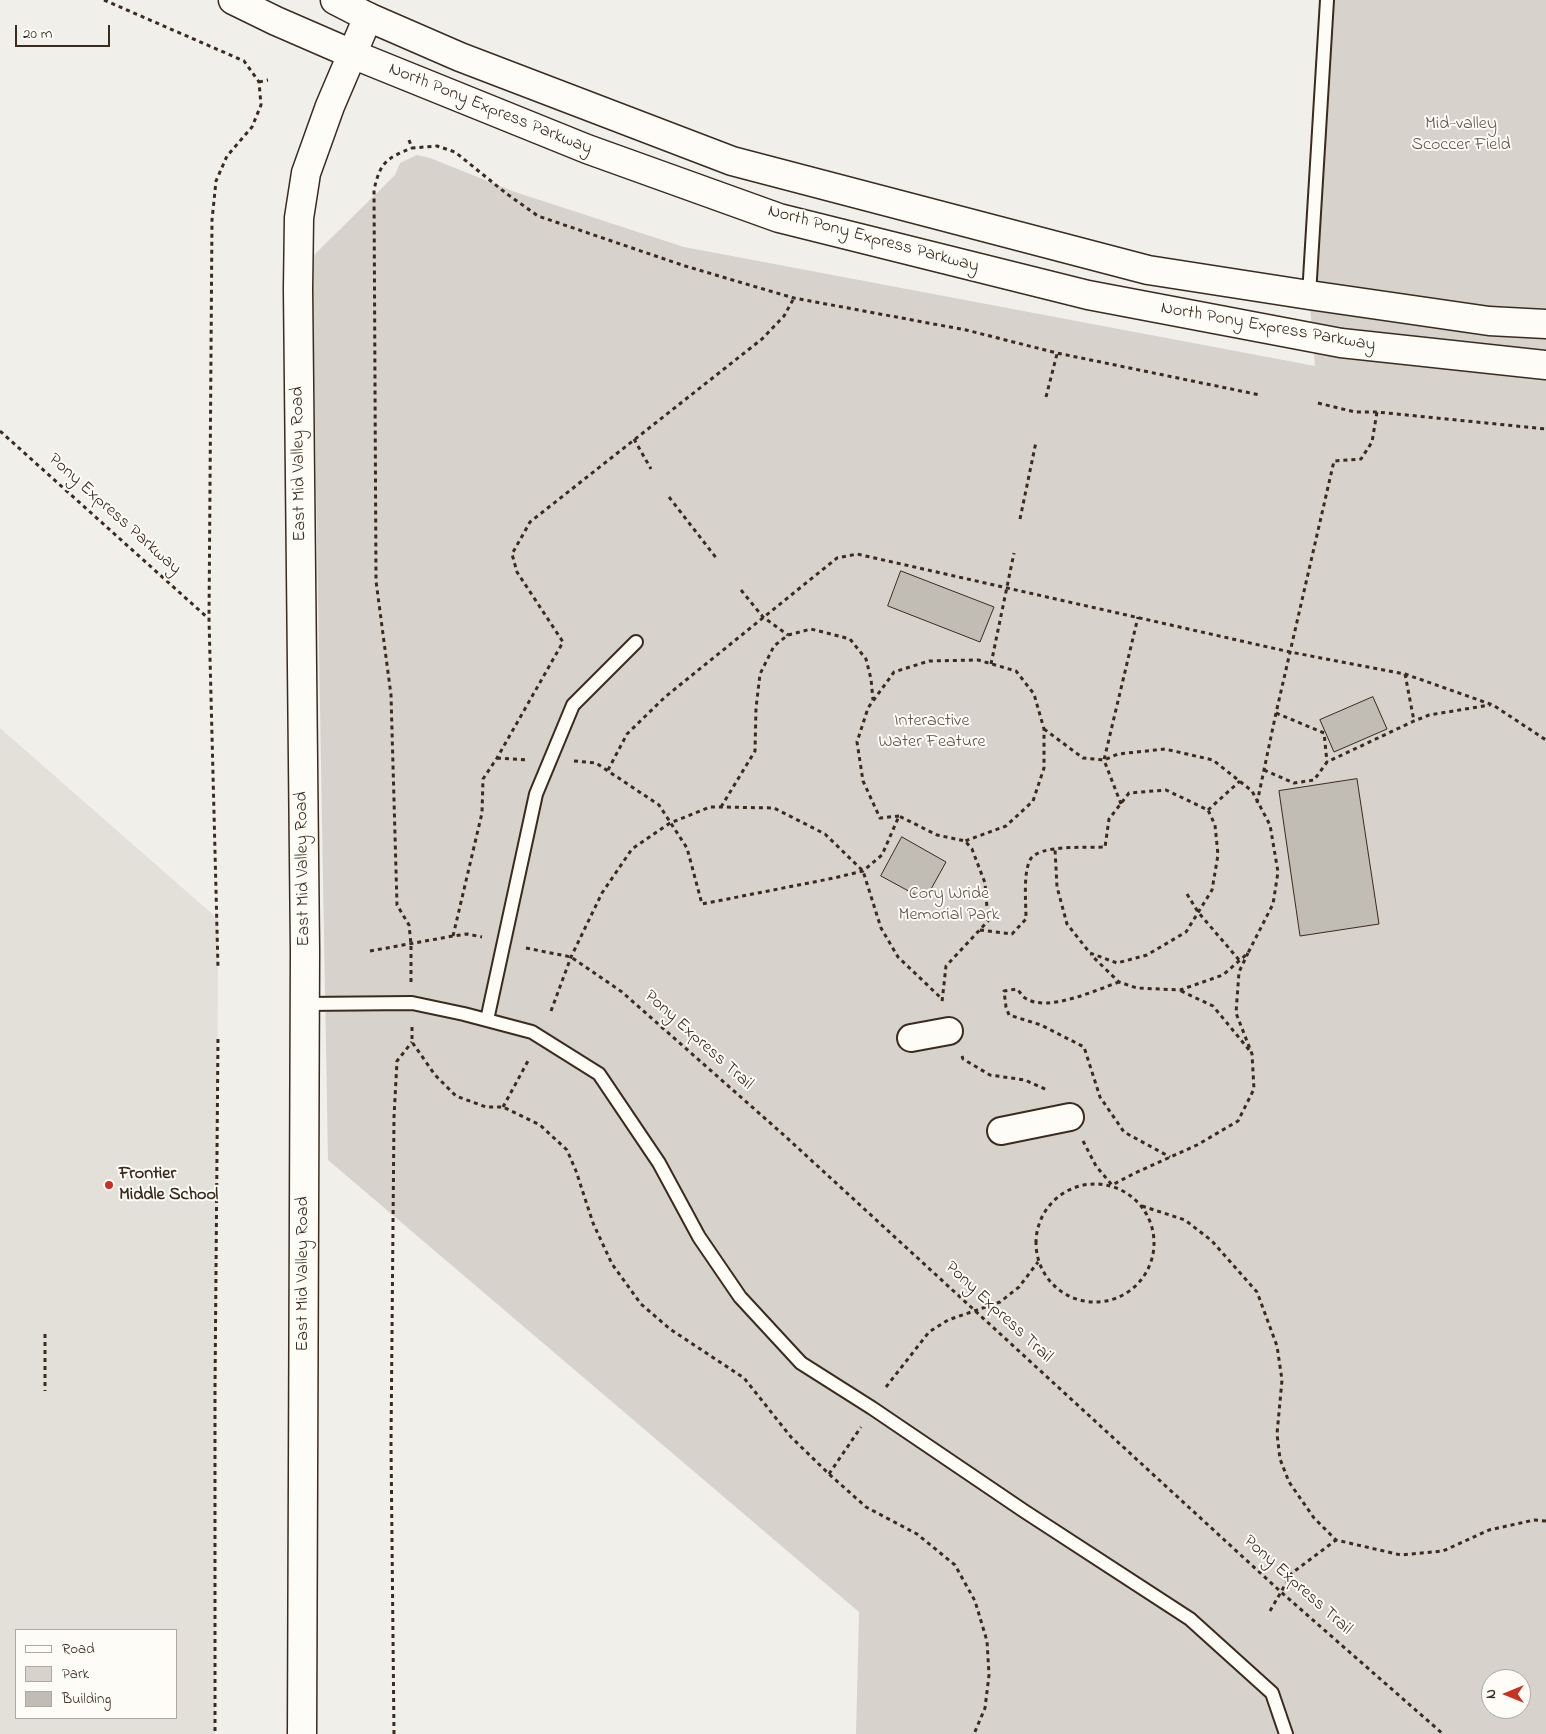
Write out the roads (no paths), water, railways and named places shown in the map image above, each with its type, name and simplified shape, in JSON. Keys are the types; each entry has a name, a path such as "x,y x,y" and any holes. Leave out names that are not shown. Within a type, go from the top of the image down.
{"main road":[{"name":"North Pony Express Parkway","path":"233,0 276,22 352,54 587,149 779,218 1107,299 1340,343 1546,365"},
{"name":"North Pony Express Parkway","path":"335,0 368,17 460,57 732,161 1148,270 1490,321 1546,324"},
{"name":"East Mid Valley Road","path":"302,1734 304,1004 299,218 306,173 330,106 368,17"}],"street":[{"path":"912,1038 949,1031"},
{"path":"1001,1131 1070,1116"}],"lane":[{"path":"1309,295 1327,0"},
{"path":"487,1020 536,794 574,705 636,642"},
{"path":"304,1004 412,1003 487,1020 532,1032 599,1074 659,1163 699,1237 740,1297 801,1364 872,1408 1024,1511 1190,1619 1272,1693 1286,1734"}],"place":[{"name":"Frontier Middle School","path":"109,1185"}],"park label":[{"name":"Mid-valley Scoccer Field","path":"1461,135"},
{"name":"Interactive Water Feature","path":"932,732"},
{"name":"Cory Wride Memorial Park","path":"949,905"}]}
